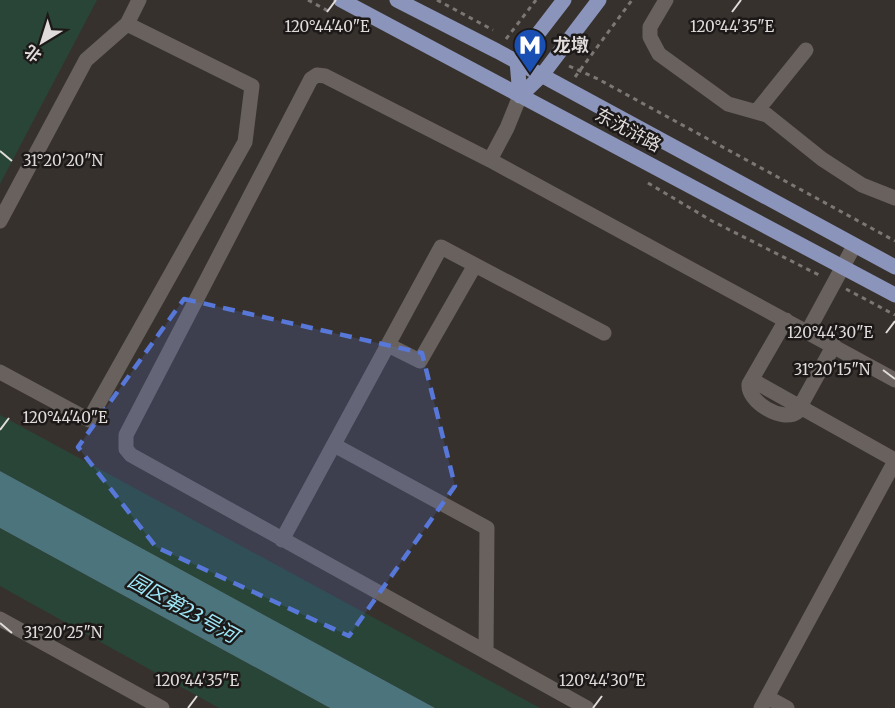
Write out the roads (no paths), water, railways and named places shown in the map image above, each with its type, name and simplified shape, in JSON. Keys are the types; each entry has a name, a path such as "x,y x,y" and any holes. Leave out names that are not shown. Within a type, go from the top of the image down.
{"main road":[{"name":"东沈浒路","path":"341,0 895,295"},
{"name":"东沈浒路","path":"397,0 517,61 895,267"},
{"path":"520,96 517,61 564,0"},
{"path":"520,96 542,75 599,0"}],"street":[{"path":"0,221 86,60 127,24 139,0"},
{"path":"666,0 650,27 650,37 654,47 694,81 728,104 756,112 778,122 822,159 862,185 895,198"},
{"path":"0,372 90,420 245,142 252,86 127,24"},
{"path":"756,112 806,50"},
{"path":"587,708 131,455 124,443 307,83 317,75 325,76 490,160 895,380"},
{"path":"490,160 507,128 520,96"},
{"path":"808,331 854,246"},
{"path":"282,540 441,247 604,333"},
{"path":"387,345 420,361 475,265"},
{"path":"786,320 748,391 752,398 784,417 791,417 801,406 834,345"},
{"path":"787,708 764,703 895,460 801,406"},
{"path":"334,445 487,528 486,652"},
{"path":"0,619 162,708"}],"water":[{"name":"园区第23号河","path":"0,471 435,708 330,708 0,528"}],"place":[{"name":"龙墩","path":"530,74"}]}
